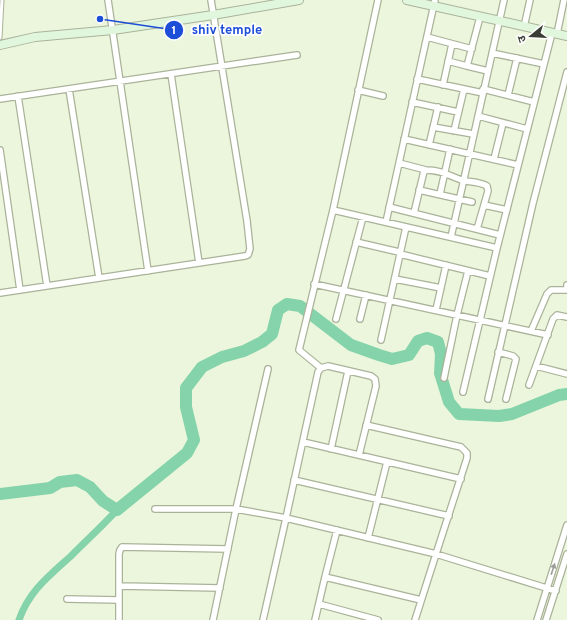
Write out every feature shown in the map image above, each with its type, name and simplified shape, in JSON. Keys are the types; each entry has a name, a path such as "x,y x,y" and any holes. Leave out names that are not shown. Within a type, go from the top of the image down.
{"street":[{"path":"108,0 148,271"},
{"path":"0,293 248,255 250,250 211,0"},
{"path":"0,45 35,37 113,30 299,0"},
{"path":"321,368 299,350 333,210 378,0"},
{"path":"407,0 434,3 480,17 567,36"},
{"path":"451,238 504,0"},
{"path":"524,27 530,0"},
{"path":"464,392 479,321 506,210 544,64 564,0"},
{"path":"386,222 434,3"},
{"path":"467,66 480,17"},
{"path":"427,37 472,49"},
{"path":"443,85 452,44"},
{"path":"492,53 544,64"},
{"path":"0,99 297,55"},
{"path":"508,95 517,58"},
{"path":"448,62 488,71"},
{"path":"488,399 533,203 567,72"},
{"path":"171,74 199,263"},
{"path":"417,79 464,89 508,95 534,102"},
{"path":"69,89 98,278"},
{"path":"454,131 464,89"},
{"path":"358,90 383,96"},
{"path":"18,96 47,286"},
{"path":"412,102 458,112"},
{"path":"429,145 438,107"},
{"path":"478,116 527,129"},
{"path":"494,159 503,122"},
{"path":"433,127 473,134"},
{"path":"404,139 518,165"},
{"path":"440,194 450,149"},
{"path":"0,150 20,290"},
{"path":"399,163 487,186 488,191 477,229"},
{"path":"414,213 423,174 426,170"},
{"path":"419,190 460,198 472,202"},
{"path":"484,204 506,210"},
{"path":"389,207 500,235"},
{"path":"333,210 497,248"},
{"path":"336,319 363,217"},
{"path":"381,340 406,227"},
{"path":"356,242 490,276"},
{"path":"436,310 446,265"},
{"path":"444,378 468,271"},
{"path":"395,279 441,288"},
{"path":"314,284 436,310 479,321 548,334"},
{"path":"531,331 547,294 552,290 567,290 567,285"},
{"path":"360,319 366,295"},
{"path":"529,385 554,317 560,315 567,317"},
{"path":"498,352 513,356 516,359 506,400"},
{"path":"262,620 318,372 321,368 328,366 348,370 371,376 375,379 376,386 359,456"},
{"path":"536,366 567,374"},
{"path":"213,620 236,509 268,369"},
{"path":"331,449 348,370"},
{"path":"366,425 461,447 467,453 467,458 421,600 416,620"},
{"path":"303,442 460,479"},
{"path":"368,538 387,462"},
{"path":"294,480 448,516"},
{"path":"155,509 236,509 286,518 436,554 556,590"},
{"path":"557,557 566,558 546,620 538,619 547,588 567,525"},
{"path":"315,620 337,530"},
{"path":"119,620 119,554 122,547 228,548"},
{"path":"325,577 421,600"},
{"path":"119,586 220,588"},
{"path":"67,599 119,600"},
{"path":"319,604 378,620"}],"lane":[{"path":"0,38 2,0"}],"waterway":[{"path":"0,494 50,488 60,482 77,480 90,487 103,501 117,510 187,453 194,440 186,407 186,388 202,367 222,357 244,351 262,342 272,334 278,310 287,304 300,306 351,345 392,359 409,355 418,341 427,338 438,342 441,354 440,373 449,402 459,414 499,416 512,414 559,395 567,394"},
{"path":"19,620 28,601 40,585 117,510"}],"place":[{"name":"shiv temple","path":"100,19"}]}
